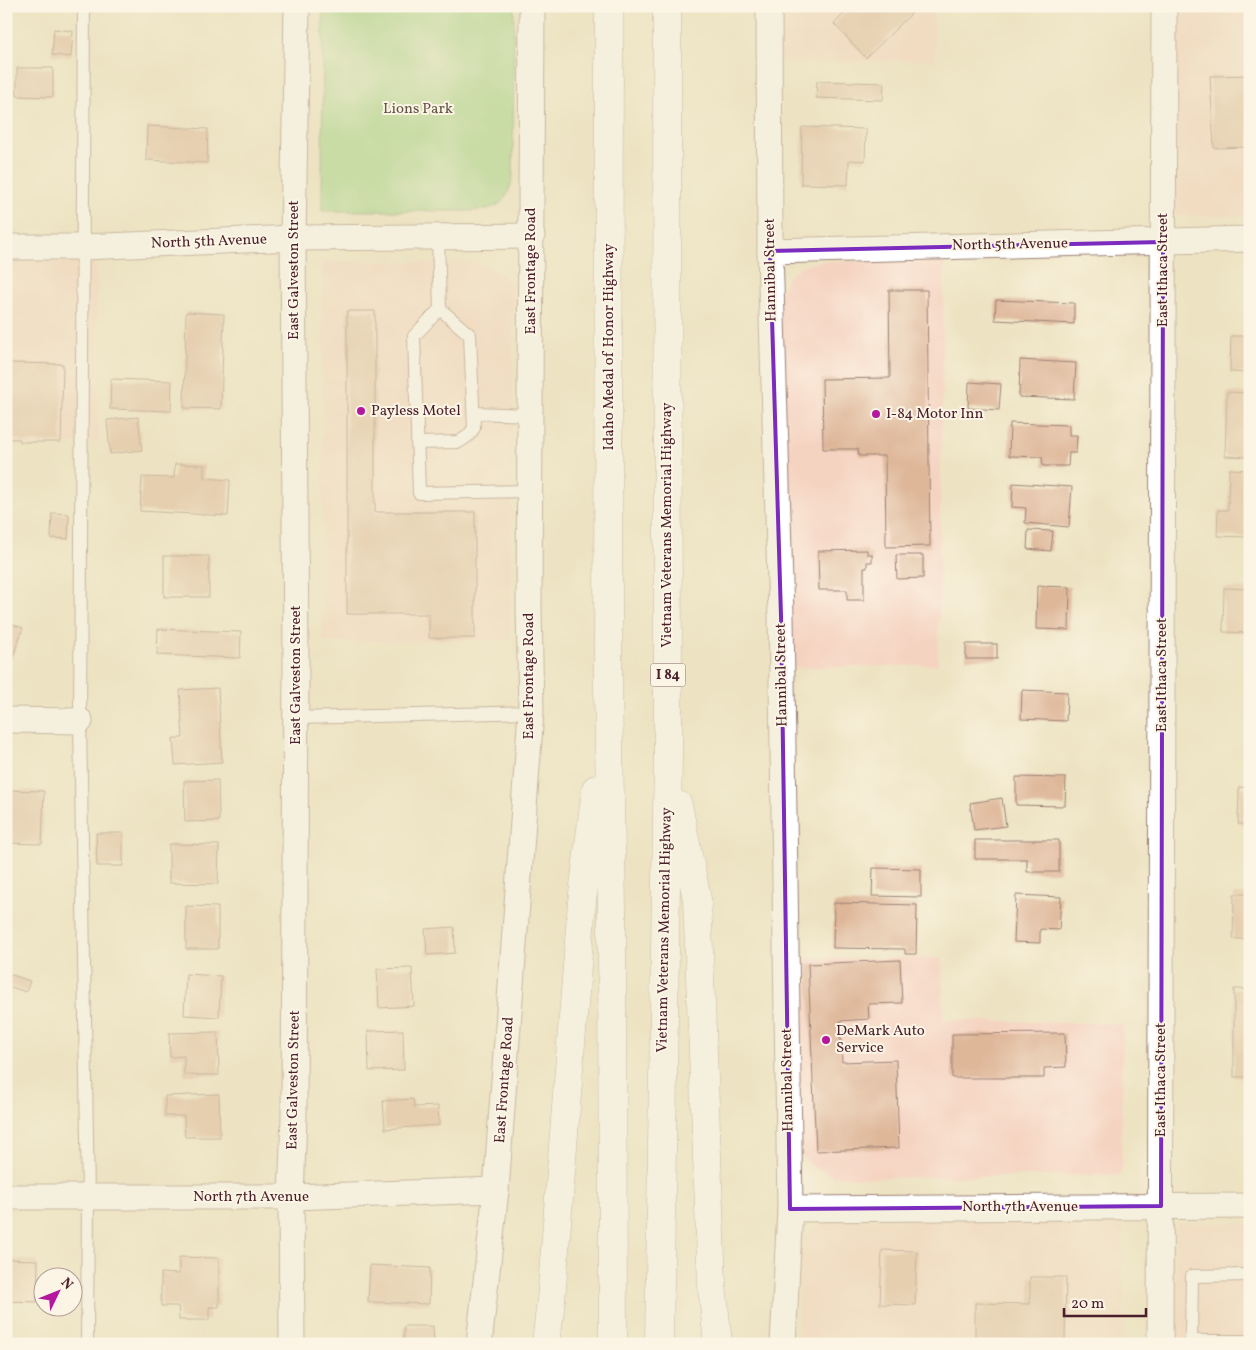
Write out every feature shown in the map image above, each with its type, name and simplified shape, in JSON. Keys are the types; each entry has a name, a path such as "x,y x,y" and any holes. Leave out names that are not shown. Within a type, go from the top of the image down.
{"highway":[{"name":"Idaho Medal of Honor Highway","path":"608,689 610,6"},
{"name":"Vietnam Veterans Memorial Highway","path":"659,1344 668,752 667,6"},
{"path":"546,1344 582,902 608,689"},
{"path":"608,689 612,910 613,1344"},
{"path":"668,752 697,899 712,1285 718,1344"}],"street":[{"name":"East Galveston Street","path":"292,1344 291,1197 294,1106 296,718 293,238 297,6"},
{"name":"East Frontage Road","path":"478,1344 496,1190 531,712 529,608 532,6"},
{"name":"Hannibal Street","path":"769,6 770,251 781,616 790,1209 784,1344"},
{"name":"East Ithaca Street","path":"1160,1344 1164,6"},
{"name":"North 5th Avenue","path":"6,247 84,247 293,238 532,236"},
{"name":"North 5th Avenue","path":"770,251 1250,240"},
{"path":"6,720 80,722"},
{"name":"North 7th Avenue","path":"6,1197 291,1197 496,1190"},
{"name":"North 7th Avenue","path":"790,1209 1250,1206"}],"lane":[{"path":"84,6 80,722 88,1197 87,1344"},
{"path":"438,237 440,309 414,336 419,493 530,491"},
{"path":"417,443 458,442 468,436 474,428 470,334 440,309"},
{"path":"474,413 531,414"},
{"path":"296,718 531,712"},
{"path":"1250,1275 1192,1276 1191,1342 1250,1341"}],"highlighted area":[{"path":"1163,242 1161,1206 790,1209 781,616 770,251"}],"shaded area":[{"path":"779,6 934,6 935,60 779,63"},
{"path":"1172,6 1250,6 1250,216 1171,216"},
{"path":"6,261 97,261 99,443 6,445"},
{"path":"821,261 944,262 938,665 787,668 780,295 788,277 800,267"},
{"path":"322,262 471,262 492,268 507,280 511,288 513,299 512,512 509,640 323,642"},
{"path":"942,958 943,1020 1123,1024 1121,1175 854,1178 832,1175 813,1167 800,1154 791,959"},
{"path":"1123,1219 1124,1344 800,1344 796,1256 803,1238 815,1226 833,1220"},
{"path":"1177,1223 1250,1223 1250,1344 1174,1344"}],"green space":[{"name":"Lions Park","path":"323,6 514,6 513,175 508,193 500,203 487,209 469,211 322,211"}],"building":[{"path":"852,6 905,6 912,13 866,58 834,24"},
{"path":"54,29 73,31 71,57 52,55"},
{"path":"17,68 53,68 53,97 17,96"},
{"path":"1250,75 1250,147 1214,148 1210,76"},
{"path":"817,81 884,83 883,100 816,98"},
{"path":"147,126 208,129 207,163 146,160"},
{"path":"802,127 866,129 865,161 849,160 848,185 801,184"},
{"name":"I-84 Motor Inn","path":"889,290 927,290 930,546 886,547 885,456 859,456 858,449 823,449 822,379 890,378"},
{"path":"996,300 1074,303 1074,324 995,320"},
{"name":"Payless Motel","path":"347,311 375,311 375,512 475,512 475,638 429,638 429,614 347,614"},
{"path":"186,312 224,314 221,409 184,408"},
{"path":"1231,336 1250,336 1250,373 1230,372"},
{"path":"1020,360 1076,363 1074,399 1019,397"},
{"path":"6,363 63,364 61,442 20,442 20,439 6,439"},
{"path":"111,379 172,381 171,411 110,409"},
{"path":"969,382 1001,384 999,410 968,408"},
{"path":"1227,392 1250,393 1250,457 1225,456"},
{"path":"138,417 142,450 110,454 107,420"},
{"path":"1010,423 1069,425 1069,435 1077,435 1076,453 1069,453 1068,466 1043,466 1042,457 1009,456"},
{"path":"175,464 204,465 204,478 230,480 228,516 140,511 142,477 174,478"},
{"path":"1229,469 1250,470 1250,537 1217,536 1218,510 1228,510"},
{"path":"1013,483 1072,487 1069,527 1025,523 1026,508 1012,507"},
{"path":"52,513 69,514 68,539 51,538"},
{"path":"1028,530 1053,531 1051,551 1027,549"},
{"path":"867,550 867,554 872,554 872,562 867,562 867,568 864,568 864,600 847,600 847,590 819,590 818,551"},
{"path":"896,555 923,555 923,578 897,579"},
{"path":"164,556 209,556 209,597 164,597"},
{"path":"1037,586 1070,587 1069,630 1036,629"},
{"path":"1224,588 1250,589 1250,633 1223,632"},
{"path":"6,622 23,628 12,659 6,657"},
{"path":"158,629 241,632 240,658 157,655"},
{"path":"966,644 997,644 997,659 966,659"},
{"path":"218,688 222,762 175,765 173,738 183,738 180,690"},
{"path":"1022,690 1067,692 1066,721 1021,719"},
{"path":"1016,777 1066,778 1065,806 1016,805"},
{"path":"218,780 219,821 185,822 184,781"},
{"path":"1239,787 1250,788 1250,824 1238,824"},
{"path":"6,790 44,791 42,844 6,843"},
{"path":"1002,798 1006,826 974,830 970,803"},
{"path":"96,833 123,833 123,866 97,866"},
{"path":"975,840 1059,840 1059,872 1027,872 1027,859 975,859"},
{"path":"169,844 219,845 218,884 169,883"},
{"path":"873,868 921,869 921,897 872,896"},
{"path":"1234,894 1250,894 1250,939 1233,939"},
{"path":"1016,895 1061,897 1059,930 1040,929 1040,943 1014,942"},
{"path":"834,903 917,905 916,954 905,954 905,949 833,948"},
{"path":"186,906 218,907 218,949 186,949"},
{"path":"454,927 455,953 427,955 425,929"},
{"name":"DeMark Auto Service","path":"900,960 902,1003 868,1004 869,1019 840,1021 842,1062 896,1060 899,1148 816,1151 808,964"},
{"path":"412,968 414,1006 379,1008 377,969"},
{"path":"6,973 30,981 26,992 11,987 6,999"},
{"path":"186,974 221,976 219,1017 184,1015"},
{"path":"1234,989 1250,989 1250,1077 1234,1077"},
{"path":"403,1030 404,1070 369,1071 368,1031"},
{"path":"218,1032 219,1075 184,1075 184,1056 170,1057 169,1033"},
{"path":"1065,1033 1066,1067 1044,1068 1044,1078 952,1078 952,1034"},
{"path":"219,1094 220,1137 185,1137 184,1116 165,1116 165,1096"},
{"path":"413,1099 414,1107 438,1106 439,1125 385,1129 383,1101"},
{"path":"882,1250 917,1251 915,1305 880,1304"},
{"path":"179,1257 219,1258 219,1307 209,1307 209,1320 179,1320 178,1306 161,1306 161,1273 179,1274"},
{"path":"6,1259 38,1260 38,1268 32,1268 32,1302 6,1301"},
{"path":"370,1265 430,1268 429,1304 368,1302"},
{"path":"1030,1277 1066,1277 1065,1343 975,1342 975,1303 1030,1304"},
{"path":"404,1326 433,1326 434,1344 404,1344"}],"place":[{"name":"Payless Motel","path":"361,411"},
{"name":"I-84 Motor Inn","path":"876,414"},
{"name":"DeMark Auto Service","path":"826,1040"}]}
